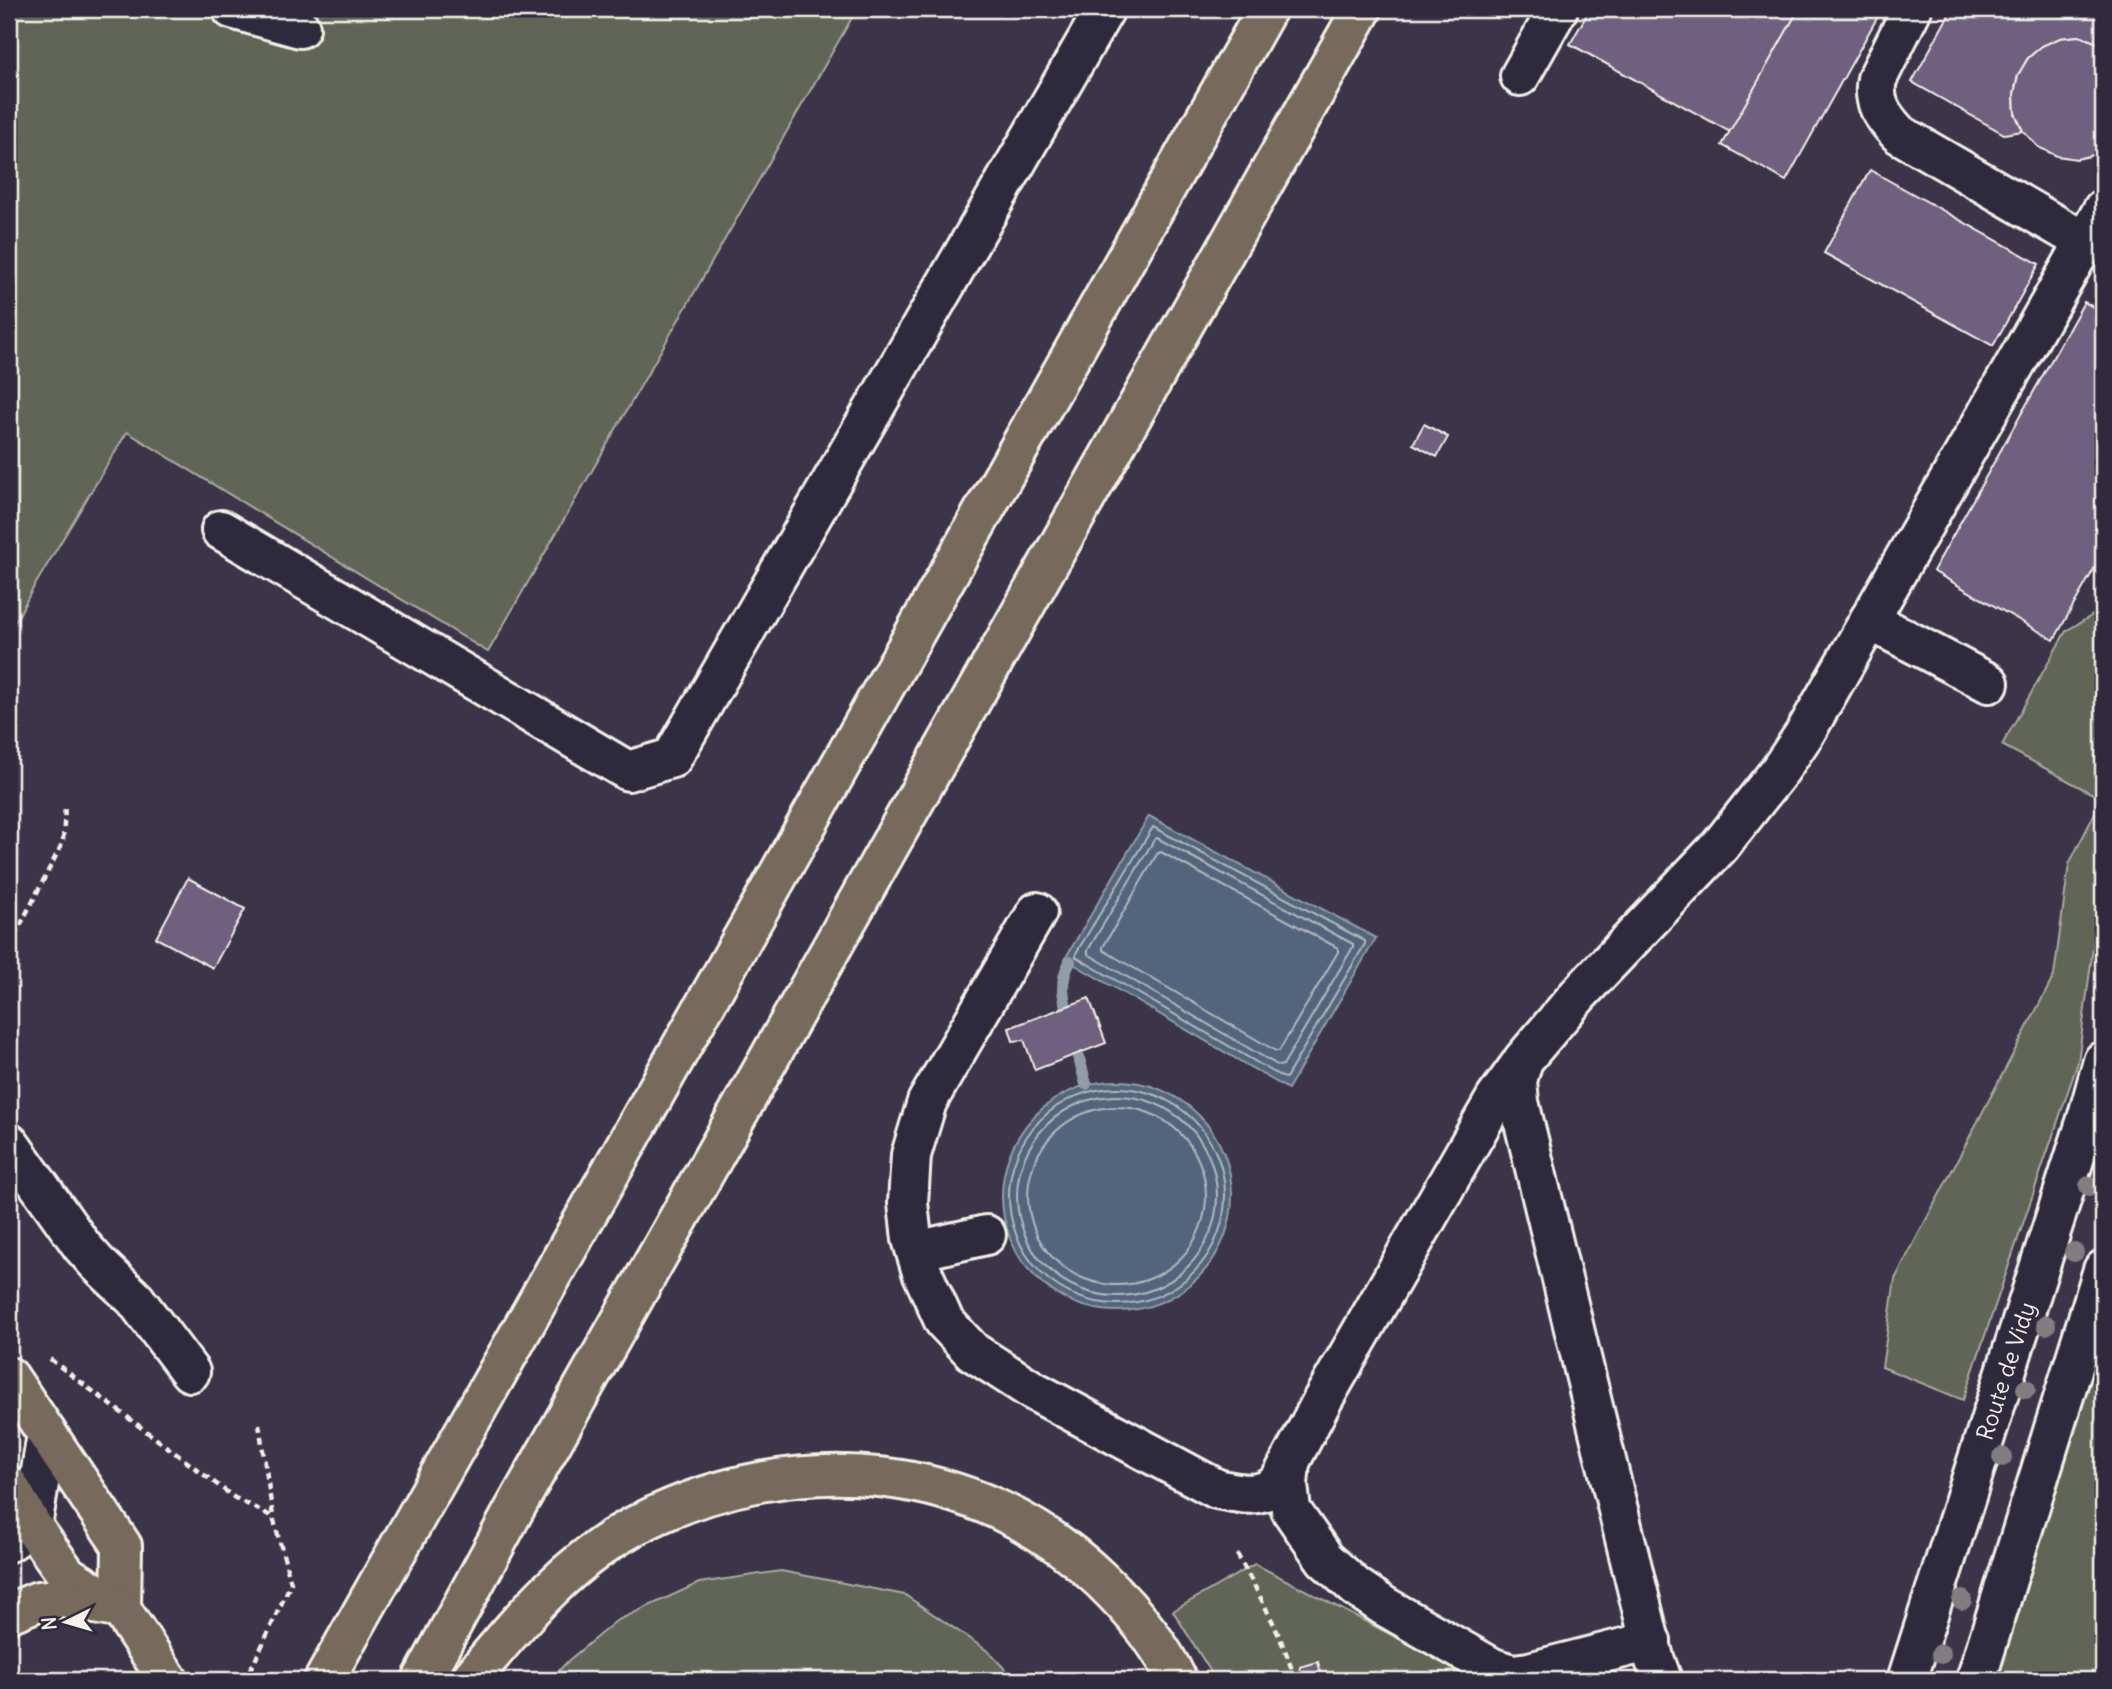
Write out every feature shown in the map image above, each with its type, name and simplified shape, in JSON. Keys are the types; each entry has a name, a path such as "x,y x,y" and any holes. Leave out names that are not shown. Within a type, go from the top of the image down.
{"main road":[{"path":"324,1680 1268,9"},
{"path":"422,1680 514,1510 1362,9"},
{"path":"9,1377 122,1546 121,1609"},
{"path":"470,1680 498,1645 565,1575 599,1548 642,1522 680,1504 724,1489 804,1475 877,1476 926,1485 976,1500 1022,1521 1079,1560 1117,1595 1158,1648 1177,1680"},
{"path":"9,1486 21,1534 67,1575 121,1609 168,1680"},
{"path":"9,1613 38,1601 63,1598 121,1609"}],"street":[{"path":"232,9 300,28"},
{"path":"221,530 628,771 672,758 1105,9"},
{"path":"1520,76 1558,9"},
{"path":"1037,912 927,1102 911,1155 908,1203 922,1272 944,1321 974,1352 1032,1390 1217,1489 1240,1494 1261,1493 1276,1484 1290,1462 1322,1401 1496,1098 1522,1062 1579,994 1720,846 1780,770 1805,733 2096,229 1899,134 1886,121 1880,111 1875,90 1877,79 1912,9"},
{"path":"1869,620 1989,683"},
{"name":"Route de Vidy","path":"1907,1680 2095,1122 2103,1061"},
{"path":"1522,1062 1517,1081 1519,1102 1662,1680"},
{"path":"9,1143 82,1246 135,1299 190,1372"},
{"path":"916,1251 986,1235"},
{"path":"1976,1680 2103,1270"},
{"path":"21,1534 47,1434"},
{"path":"1290,1462 1288,1485 1291,1510 1325,1559 1356,1587 1384,1606 1493,1668 1513,1674 1529,1672 1651,1642"}],"path":[{"path":"9,947 63,842 65,805"},
{"path":"49,1359 235,1497 273,1517"},
{"path":"243,1680 254,1663 291,1583 273,1517 259,1424"},
{"path":"1237,1554 1290,1662 1294,1680"}],"green space":[{"path":"9,9 857,9 488,652 127,432 32,590 9,634"},
{"path":"2103,609 2103,886 2078,1062 1963,1400 1882,1367 1895,1279 2054,976 2069,864 2102,799 2002,745 2066,631"},
{"path":"2103,1316 2103,1680 1990,1680"},
{"path":"1255,1564 1478,1680 1216,1680 1173,1611"},
{"path":"781,1571 905,1595 989,1652 1015,1680 550,1680 569,1660 616,1621 699,1583"}],"water":[{"path":"1149,816 1376,938 1288,1089 1065,959"},
{"path":"1106,1081 1128,1081 1161,1089 1199,1114 1224,1152 1230,1173 1230,1219 1224,1240 1199,1278 1161,1303 1128,1311 1106,1311 1073,1303 1035,1278 1010,1240 1002,1207 1002,1185 1010,1152 1035,1114 1073,1089"}],"building":[{"path":"1590,9 1799,9 1730,132 1570,44"},
{"path":"1799,9 1882,9 1786,181 1722,145"},
{"path":"1952,9 2103,9 2103,45 2079,36 2060,38 2042,46 2028,58 2018,75 2014,94 2015,113 2023,131 2004,134 1912,82"},
{"path":"2079,36 2103,45 2103,151 2077,159 2057,156 2038,147 2023,131 2015,113 2014,94 2018,75 2028,58 2042,46 2060,38"},
{"path":"1870,170 2039,264 1993,346 1824,253"},
{"path":"2084,302 2103,312 2103,553 2054,640 1933,571"},
{"path":"1424,424 1448,437 1437,457 1413,444"},
{"path":"188,878 245,909 213,968 156,938"},
{"path":"1089,998 1106,1043 1035,1070 1024,1040 1013,1041 1009,1028"},
{"path":"1318,1662 1323,1680 1303,1680 1300,1667"}],"waterway":[{"path":"1070,962 1063,984 1070,1022"},
{"path":"1074,1040 1086,1084"}]}
